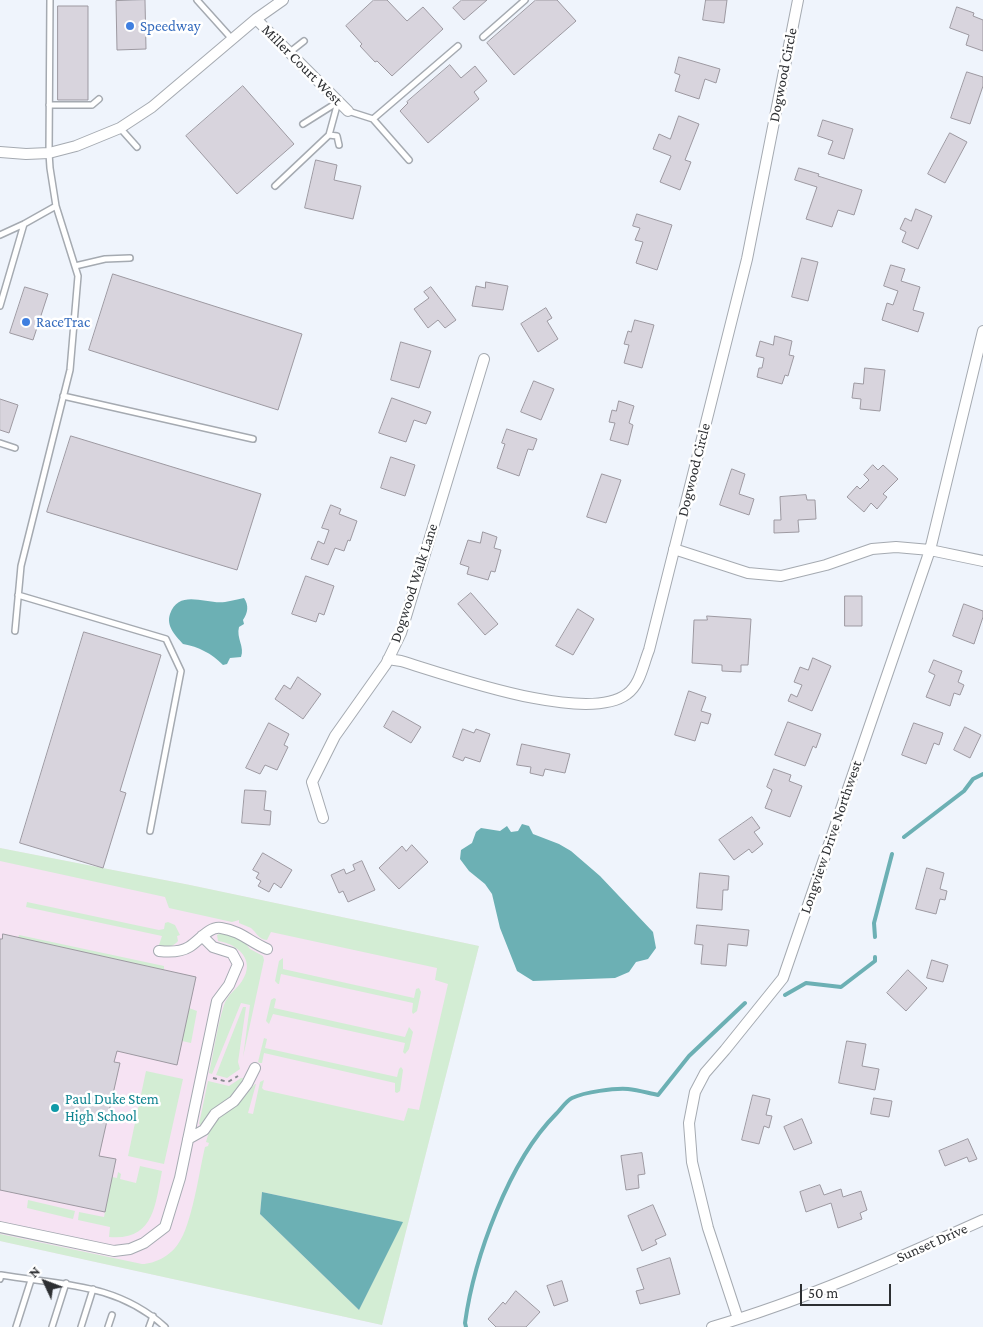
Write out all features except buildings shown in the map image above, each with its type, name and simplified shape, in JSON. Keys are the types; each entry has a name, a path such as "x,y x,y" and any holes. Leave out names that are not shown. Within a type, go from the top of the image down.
{"street":[{"path":"0,152 49,153 76,146 120,128 152,107 256,19 283,0"},
{"name":"Dogwood Circle","path":"388,659 401,661 501,692 570,704 612,702 627,694 636,685 649,650 748,259 798,0"},
{"name":"Miller Court West","path":"256,19 348,111"},
{"name":"Longview Drive Northwest","path":"738,1319 708,1228 692,1162 689,1123 695,1092 705,1073 726,1050 783,978 930,550 983,331"},
{"name":"Dogwood Walk Lane","path":"323,818 312,782 335,736 388,659 401,633 484,359"},
{"path":"674,549 748,574 781,576 872,549 896,547 930,550 983,561"},
{"path":"159,951 170,952 188,948 202,936 219,927 240,932 256,944 267,949"},
{"path":"0,1227 114,1251 130,1249 144,1243 165,1227 180,1178 217,1001 228,985 238,964 232,953 213,947 202,936"},
{"path":"188,1139 204,1130 215,1114 234,1101 247,1084 255,1068"},
{"name":"Sunset Drive","path":"712,1327 879,1267 983,1220"}],"lane":[{"path":"15,631 21,566 70,370 78,276 56,206 49,153 50,0"},
{"path":"197,0 232,39"},
{"path":"483,37 525,0"},
{"path":"290,52 304,42"},
{"path":"373,119 458,46"},
{"path":"49,105 92,105 100,99"},
{"path":"303,124 338,102"},
{"path":"275,186 330,135 338,102"},
{"path":"348,111 373,119 409,160"},
{"path":"120,128 137,147"},
{"path":"330,135 337,136 338,145"},
{"path":"0,235 56,206"},
{"path":"0,306 24,224"},
{"path":"75,266 105,259 130,258"},
{"path":"63,396 253,439"},
{"path":"0,443 15,448"},
{"path":"18,595 166,639 181,670 150,831"},
{"path":"0,1279 1,1274 31,1280 66,1283 93,1290 132,1303 153,1316 165,1327"},
{"path":"16,1327 31,1280"},
{"path":"52,1327 66,1283"},
{"path":"81,1327 93,1290"},
{"path":"108,1327 112,1314"},
{"path":"149,1327 153,1316"}],"path":[{"path":"213,1078 228,1082 242,1074"}],"shaded area":[{"path":"0,848 190,885 479,946 382,1325 0,1241"}],"green space":[{"path":"0,848 190,885 479,946 382,1325 0,1241 0,1234 142,1264 162,1258 175,1248 183,1235 191,1212 205,1147 209,1143 206,1142 208,1135 217,1119 223,1112 241,1101 256,1084 248,1113 253,1114 260,1082 264,1080 262,1088 264,1090 404,1121 408,1108 419,1110 448,984 435,980 437,968 271,932 267,940 260,937 251,928 239,923 239,920 232,922 169,908 165,897 0,861","holes":["262,1192 402,1222 359,1310 260,1214"]},
{"path":"27,902 159,930 164,929 165,923 168,922 175,925 180,935 177,936 178,941 174,945 162,946 159,945 162,936 26,907"},
{"path":"221,933 241,938 250,949 263,956 264,960 243,1057 250,1005 241,1003 212,1074 209,1073 224,1005 227,998 242,981 247,966 243,954 238,949 218,941 217,935"},
{"path":"19,935 164,966 164,970 18,938"},
{"path":"283,958 283,969 414,998 416,989 419,988 421,992 417,1011 413,1014 413,1003 281,974 278,984 275,981 279,961"},
{"path":"276,999 274,1008 405,1037 409,1027 413,1032 409,1049 405,1054 403,1052 405,1043 273,1014 269,1024 266,1021 271,1000"},
{"path":"243,1007 246,1007 238,1062 240,1069 227,1078 216,1075"},
{"path":"189,1008 197,1011 191,1043 182,1041"},
{"path":"264,1038 267,1039 265,1048 397,1077 401,1067 403,1070 400,1091 395,1092 395,1083 264,1053 262,1063 260,1063 258,1062"},
{"path":"146,1071 183,1079 164,1164 128,1156"},
{"path":"243,1078 241,1085 237,1091 213,1111 201,1125 199,1124 208,1081 229,1086"},
{"path":"140,1166 162,1171 154,1208 150,1219 144,1227 124,1237 109,1237 110,1227 78,1220 79,1212 104,1217 112,1177 117,1178 118,1172 121,1174 120,1179 136,1183"},
{"path":"28,1200 75,1211 73,1219 27,1208"}],"water":[{"path":"244,598 247,603 247,612 243,620 244,624 239,627 238,631 242,650 241,657 230,658 227,664 223,665 205,651 183,644 170,626 170,614 174,606 180,602 194,599 225,602"},
{"path":"522,824 529,826 533,834 571,851 600,876 653,932 656,948 648,959 636,962 629,972 615,978 533,981 517,971 500,928 492,894 485,884 469,871 460,859 461,850 472,843 476,832 481,828 500,831 507,826 511,832 518,831"},
{"path":"262,1192 403,1222 359,1310 260,1214"}],"waterway":[{"path":"904,837 964,791 973,779 983,774"},
{"path":"875,937 874,923 892,854"},
{"path":"785,995 806,983 841,987 875,961 875,957"},
{"path":"466,1327 465,1323 476,1270 496,1212 523,1157 556,1114 572,1098 592,1092 628,1089 658,1095 689,1056 745,1003"}],"place":[{"name":"Speedway","path":"130,26"},
{"name":"RaceTrac","path":"26,322"},
{"name":"Paul Duke Stem High School","path":"55,1108"}]}
